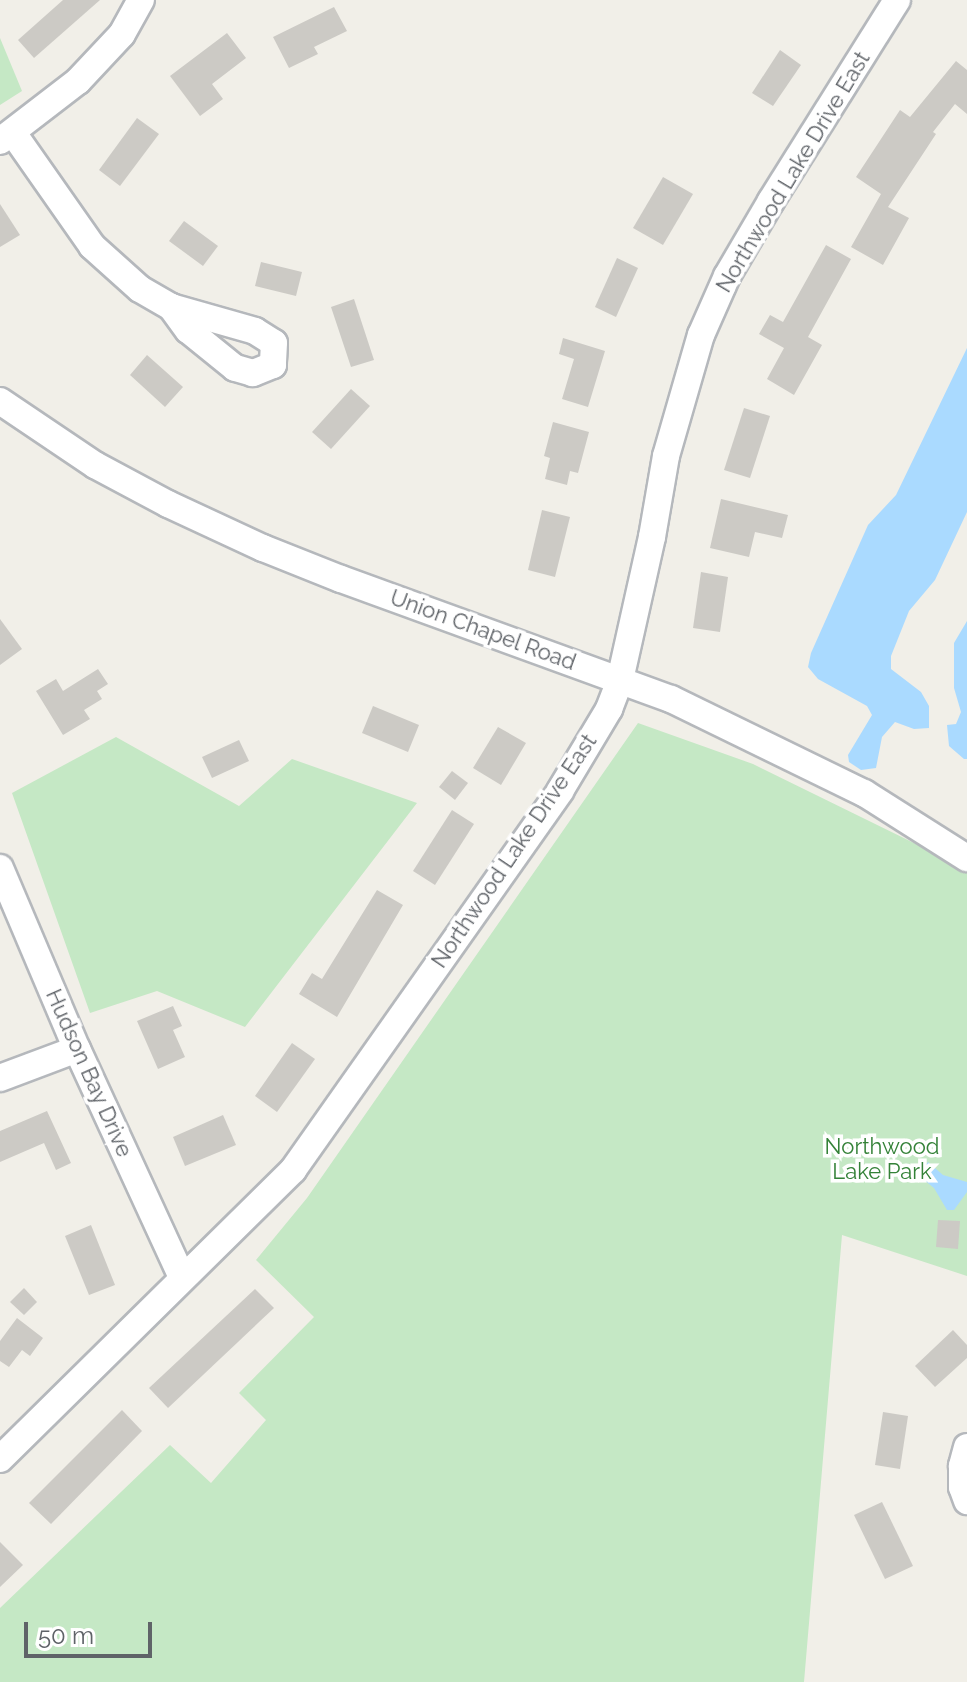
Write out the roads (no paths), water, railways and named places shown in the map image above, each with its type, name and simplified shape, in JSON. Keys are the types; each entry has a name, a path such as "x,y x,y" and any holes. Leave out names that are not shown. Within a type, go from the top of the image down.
{"street":[{"path":"141,0 122,34 78,81 7,137 92,246 140,289 171,307"},
{"name":"Northwood Lake Drive East","path":"0,1459 126,1338 182,1277 264,1202 332,1119 560,791 609,709 620,680 669,442 701,335 727,276 897,0"},
{"name":"Union Chapel Road","path":"0,401 107,471 263,548 671,699 789,753 864,793 967,858"},
{"name":"Hudson Bay Drive","path":"0,868 77,1049 182,1277"},
{"path":"0,1078 77,1049"},
{"path":"967,1447 962,1466 962,1487 967,1501"}],"water":[{"path":"967,348 967,512 935,580 909,611 891,656 891,669 921,692 929,706 929,728 914,729 895,722 882,737 876,768 861,770 849,762 848,755 872,715 867,706 818,679 808,667 811,653 868,525 896,495"},
{"path":"967,621 967,759 964,759 949,746 947,725 956,724 961,712 954,688 954,643"},
{"path":"928,1162 943,1175 967,1182 967,1192 954,1210 947,1210 934,1188 918,1175"}],"park label":[{"name":"Northwood Lake Park","path":"882,1158"}]}
